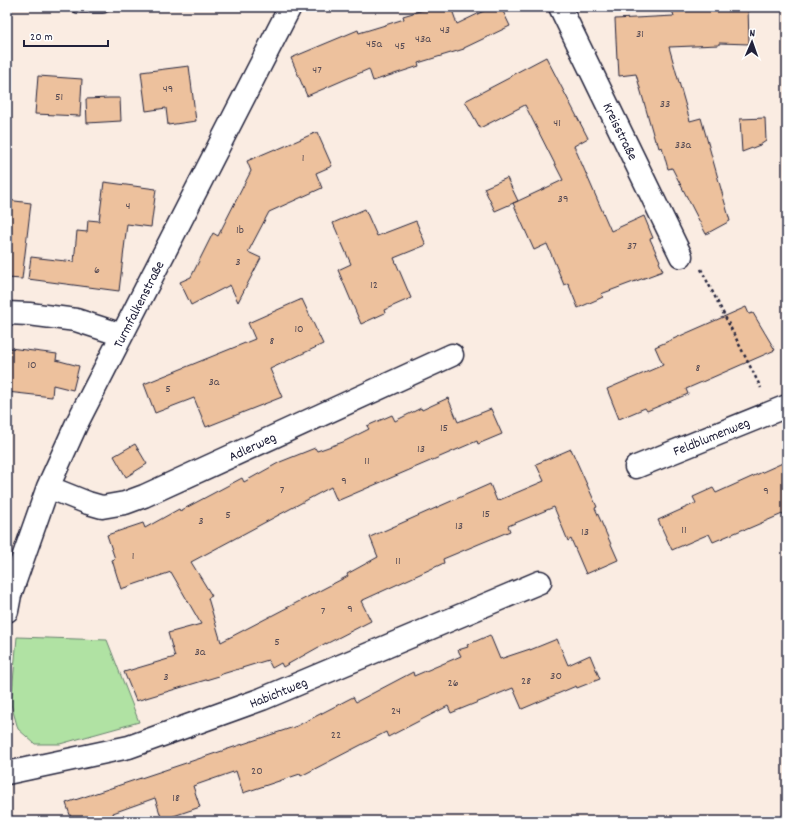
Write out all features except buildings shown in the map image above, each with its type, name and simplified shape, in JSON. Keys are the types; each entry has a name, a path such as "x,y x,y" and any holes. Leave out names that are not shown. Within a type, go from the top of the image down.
{"street":[{"name":"Turmfalkenstraße","path":"7,611 10,594 48,487 77,423 290,7"},
{"name":"Kreisstraße","path":"560,7 681,256"},
{"path":"7,313 29,314 76,320 122,335"},
{"name":"Adlerweg","path":"48,487 88,503 102,506 124,503 151,493 452,355"},
{"name":"Feldblumenweg","path":"636,467 780,409"},
{"name":"Habichtweg","path":"7,773 129,747 262,699 540,582"}],"lane":[{"path":"78,7 104,7"}],"path":[{"path":"681,256 694,256 780,409"}],"green space":[{"path":"17,637 107,640 139,722 60,744 35,744 18,729 11,704"}]}
